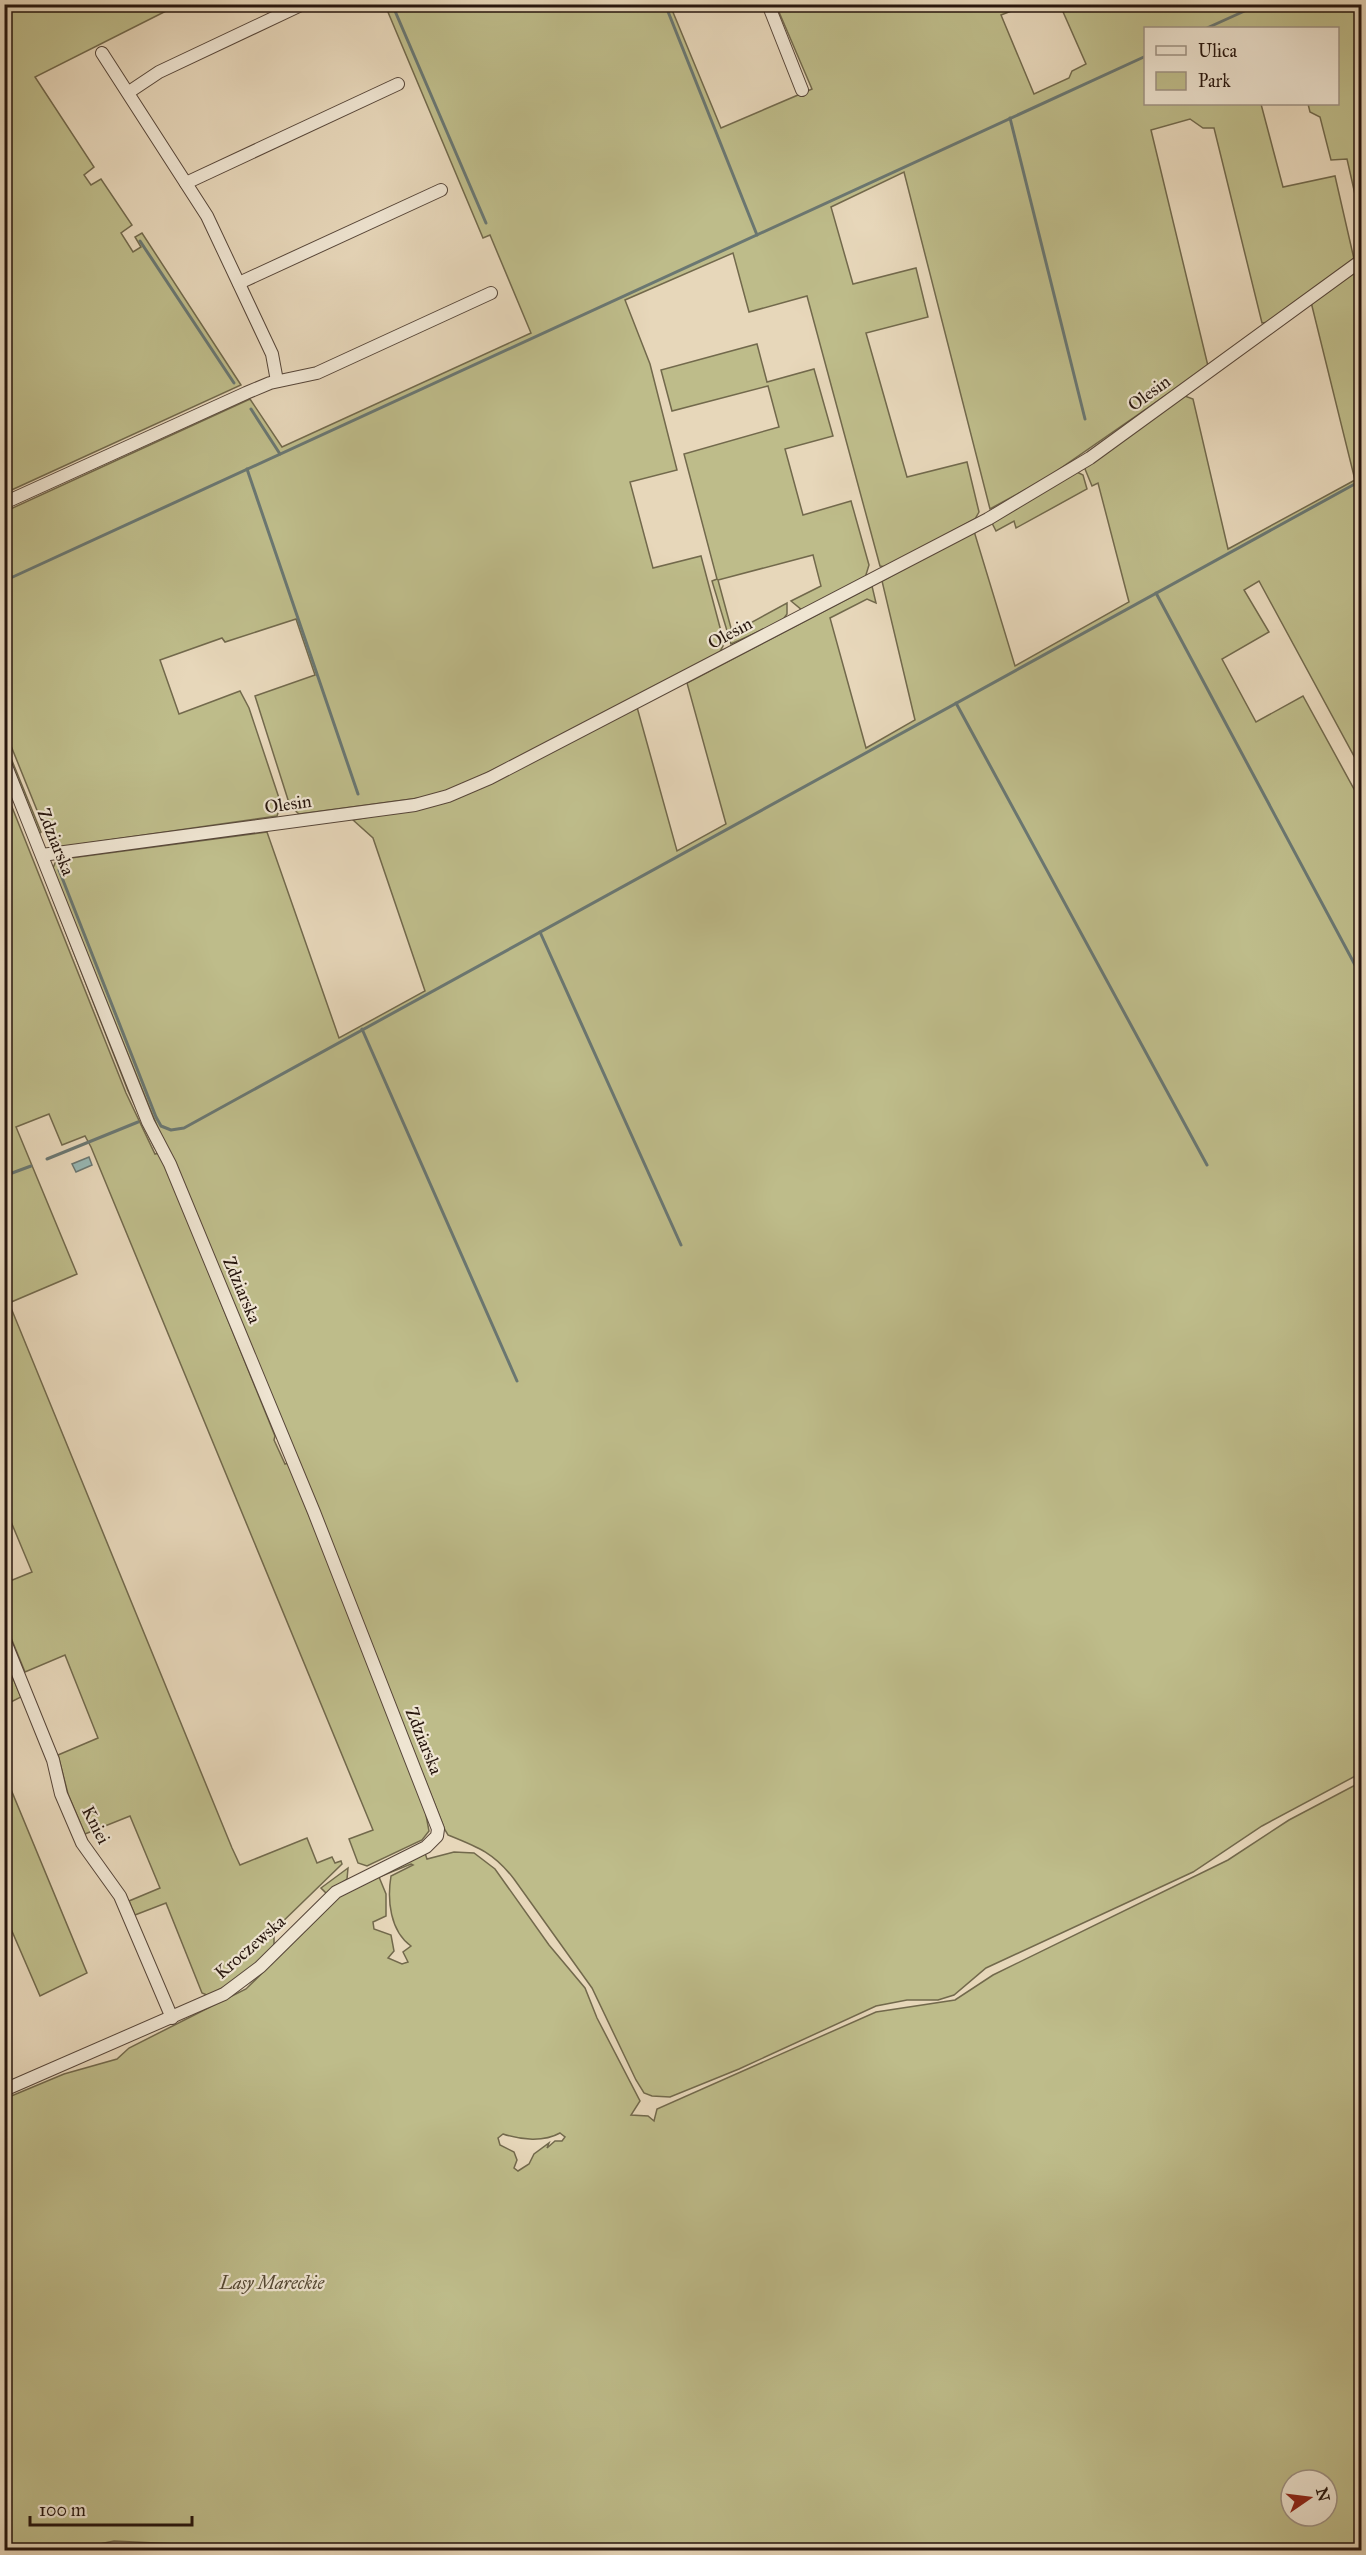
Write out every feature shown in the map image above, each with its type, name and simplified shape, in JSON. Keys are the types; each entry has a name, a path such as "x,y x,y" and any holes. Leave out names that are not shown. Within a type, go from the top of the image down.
{"street":[{"path":"129,92 159,72 303,4"},
{"path":"768,4 802,90"},
{"path":"102,53 207,216 272,354 277,381"},
{"path":"186,183 398,84"},
{"path":"239,283 441,190"},
{"name":"Olesin","path":"42,855 415,805 448,796 490,778 987,519 1090,458 1362,260"},
{"path":"4,503 277,381 317,373 492,293"},
{"name":"Zdziarska","path":"4,761 148,1122 170,1164 318,1523 434,1814 437,1836"},
{"name":"Kniei","path":"4,1640 53,1760 61,1794 82,1843 120,1896 172,2018"},
{"name":"Kroczewska","path":"4,2090 172,2018 243,1982 343,1887 426,1847 437,1836"}],"green space":[{"path":"4,5 178,5 35,77 94,167 84,175 91,185 101,179 132,225 121,233 133,252 141,247 135,237 142,233 241,385 5,493"},
{"path":"385,5 670,5 721,128 812,89 776,5 1027,5 1001,15 1034,94 1069,78 1072,71 1086,64 1060,5 1357,5 1362,24 1361,221 1347,159 1331,160 1320,117 1310,112 1308,105 1339,105 1339,27 1144,27 1144,105 1261,105 1283,187 1335,176 1354,259 1269,322 1262,323 1214,128 1203,128 1190,119 1151,130 1208,366 1045,479 990,509 904,172 831,207 853,284 916,268 928,317 866,333 907,477 967,462 979,512 975,519 886,567 880,566 807,296 749,312 733,253 625,300 650,364 677,470 630,482 653,568 701,556 722,635 723,646 717,657 471,781 434,796 299,814 290,806 255,696 315,675 296,619 225,642 222,638 160,660 179,714 240,691 249,708 281,804 277,816 60,847 59,844 51,845 5,731 4,512 250,399 282,447 531,333 490,235 483,238"},
{"path":"1361,267 1361,769 1259,581 1244,590 1269,632 1222,659 1256,722 1303,696 1354,789 1359,787 1361,791 1361,1773 1262,1826 1193,1872 986,1968 954,1995 938,2000 907,2000 876,2006 739,2069 670,2097 644,2093 592,1988 514,1879 492,1857 477,1847 448,1835 445,1830 53,868 55,863 63,859 267,832 339,1038 425,991 373,838 353,820 427,806 637,707 677,851 726,824 687,683 872,586 876,603 867,599 830,618 866,748 915,720 882,581 974,531 1015,666 1129,602 1098,483 1092,486 1085,469 1087,463 1185,396 1193,399 1228,549 1355,480 1311,302"},
{"path":"757,344 767,382 814,369 833,436 785,449 803,515 851,501 869,565 865,578 802,610 791,601 821,586 813,555 718,580 731,628 736,631 787,603 787,614 782,621 731,644 712,581 717,579 684,454 779,427 768,386 672,411 661,370"},
{"path":"1077,472 1083,475 1087,489 1016,528 1014,521 996,531 992,523"},
{"path":"4,741 41,832 39,834 5,748"},
{"path":"4,787 126,1093 155,1154 159,1153 170,1177 275,1436 274,1440 285,1464 288,1463 429,1814 426,1815 429,1831 422,1840 367,1866 358,1863 349,1839 373,1830 91,1147 85,1136 62,1145 49,1114 16,1127 77,1274 9,1303 232,1848 240,1865 307,1838 317,1863 332,1857 335,1863 341,1861 342,1864 274,1930 274,1946 247,1973 209,1996 202,1993 166,1903 135,1915 129,1901 160,1888 130,1816 85,1834 68,1794 58,1755 98,1738 65,1655 25,1672 5,1623 5,1583 32,1572 4,1505"},
{"path":"32,846 155,1149 128,1091"},
{"path":"4,1657 21,1697 5,1705 4,1705"},
{"path":"5,1775 87,1973 40,1996 5,1915"},
{"name":"Lasy Mareckie","path":"1361,1782 1361,2550 197,2550 176,2544 114,2541 70,2550 5,2550 4,2099 64,2074 117,2059 129,2048 246,1989 342,1894 425,1853 427,1859 454,1852 474,1853 495,1869 549,1945 585,1988 597,2018 640,2101 631,2115 648,2116 654,2121 657,2109 876,2012 955,2000 993,1975 1228,1860 1289,1820","holes":["413,1865 391,1876 389,1895 394,1924 404,1940 411,1946 403,1952 408,1962 402,1964 388,1958 394,1951 391,1935 374,1929 373,1922 386,1916 386,1894 379,1877","560,2133 565,2137 562,2141 555,2141 547,2148 549,2143 534,2154 529,2164 518,2171 514,2168 517,2160 514,2152 500,2145 498,2138 503,2134 517,2138 547,2138"]},
{"path":"348,1868 347,1879 327,1894 321,1888"}],"water":[{"path":"89,1157 92,1165 76,1172 72,1164"}],"waterway":[{"path":"392,4 486,223"},
{"path":"665,4 757,235"},
{"path":"1209,27 1260,4"},
{"path":"4,581 1144,57"},
{"path":"1010,118 1085,419"},
{"path":"140,241 234,383"},
{"path":"251,409 280,454"},
{"path":"247,469 358,794"},
{"path":"59,870 156,1117 161,1126 171,1130 184,1128 1362,480"},
{"path":"1156,593 1362,978"},
{"path":"956,703 1207,1165"},
{"path":"540,932 681,1245"},
{"path":"362,1029 517,1381"},
{"path":"47,1159 138,1122"},
{"path":"4,1176 31,1166"}]}
